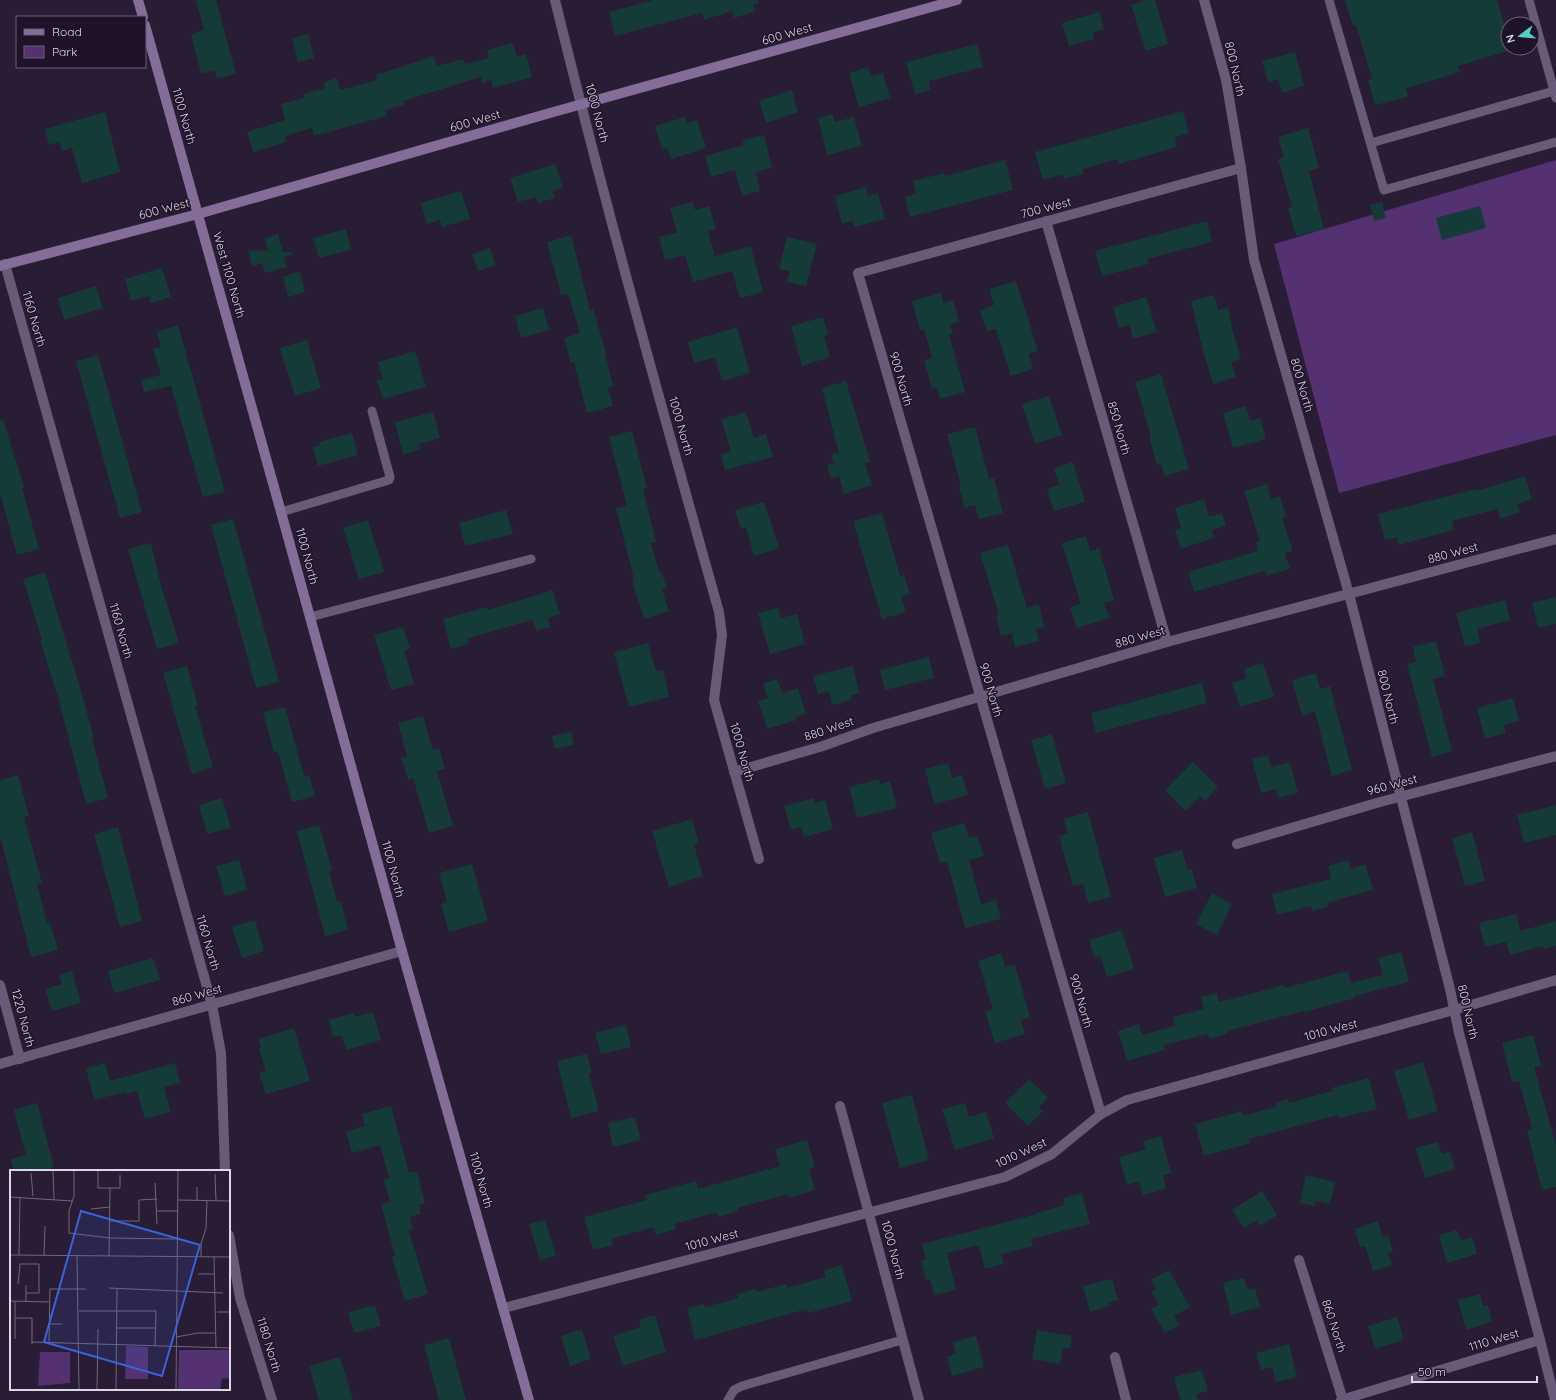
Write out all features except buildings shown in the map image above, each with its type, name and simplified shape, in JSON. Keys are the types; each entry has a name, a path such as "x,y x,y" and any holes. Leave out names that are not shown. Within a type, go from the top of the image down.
{"main road":[{"path":"138,0 143,16"},
{"name":"600 West","path":"3,265 198,214 580,105 957,0"},
{"name":"1100 North","path":"146,29 198,214"},
{"name":"West 1100 North","path":"198,214 234,343"},
{"name":"1100 North","path":"234,343 402,951 530,1400"}],"street":[{"name":"1000 North","path":"555,0 580,105 648,358 719,612 722,635 714,700 759,859"},
{"name":"800 North","path":"1204,0 1226,80 1241,168 1254,260 1349,594 1461,1041 1555,1400"},
{"name":"700 West","path":"858,273 1241,168"},
{"name":"850 North","path":"1046,221 1167,642"},
{"name":"1160 North","path":"3,265 212,1005 220,1053 226,1170"},
{"name":"900 North","path":"858,273 1101,1114"},
{"name":"880 West","path":"734,772 824,746 873,728 1167,642 1556,539"},
{"name":"960 West","path":"1237,844 1400,797 1556,756"},
{"name":"860 West","path":"0,1064 402,951"},
{"name":"1010 West","path":"504,1308 1005,1177 1052,1154 1101,1114 1128,1100 1454,1010 1556,980"},
{"name":"1220 North","path":"0,985 20,1059"},
{"name":"1000 North","path":"840,1106 870,1213 902,1340 919,1400"},
{"name":"1180 North","path":"230,1241 240,1298 272,1400"},
{"name":"860 North","path":"1300,1260 1342,1400"},
{"name":"1110 West","path":"1342,1400 1540,1340"},
{"path":"1115,1357 1126,1400"}],"lane":[{"path":"1329,0 1384,190 1556,142"},
{"path":"1371,143 1555,94 1530,0"},
{"path":"281,512 389,480 390,477 372,411"},
{"path":"310,617 530,559"},
{"path":"728,1400 734,1390 742,1386 902,1340"}],"green space":[{"path":"1556,160 1556,435 1339,493 1274,244"}]}
